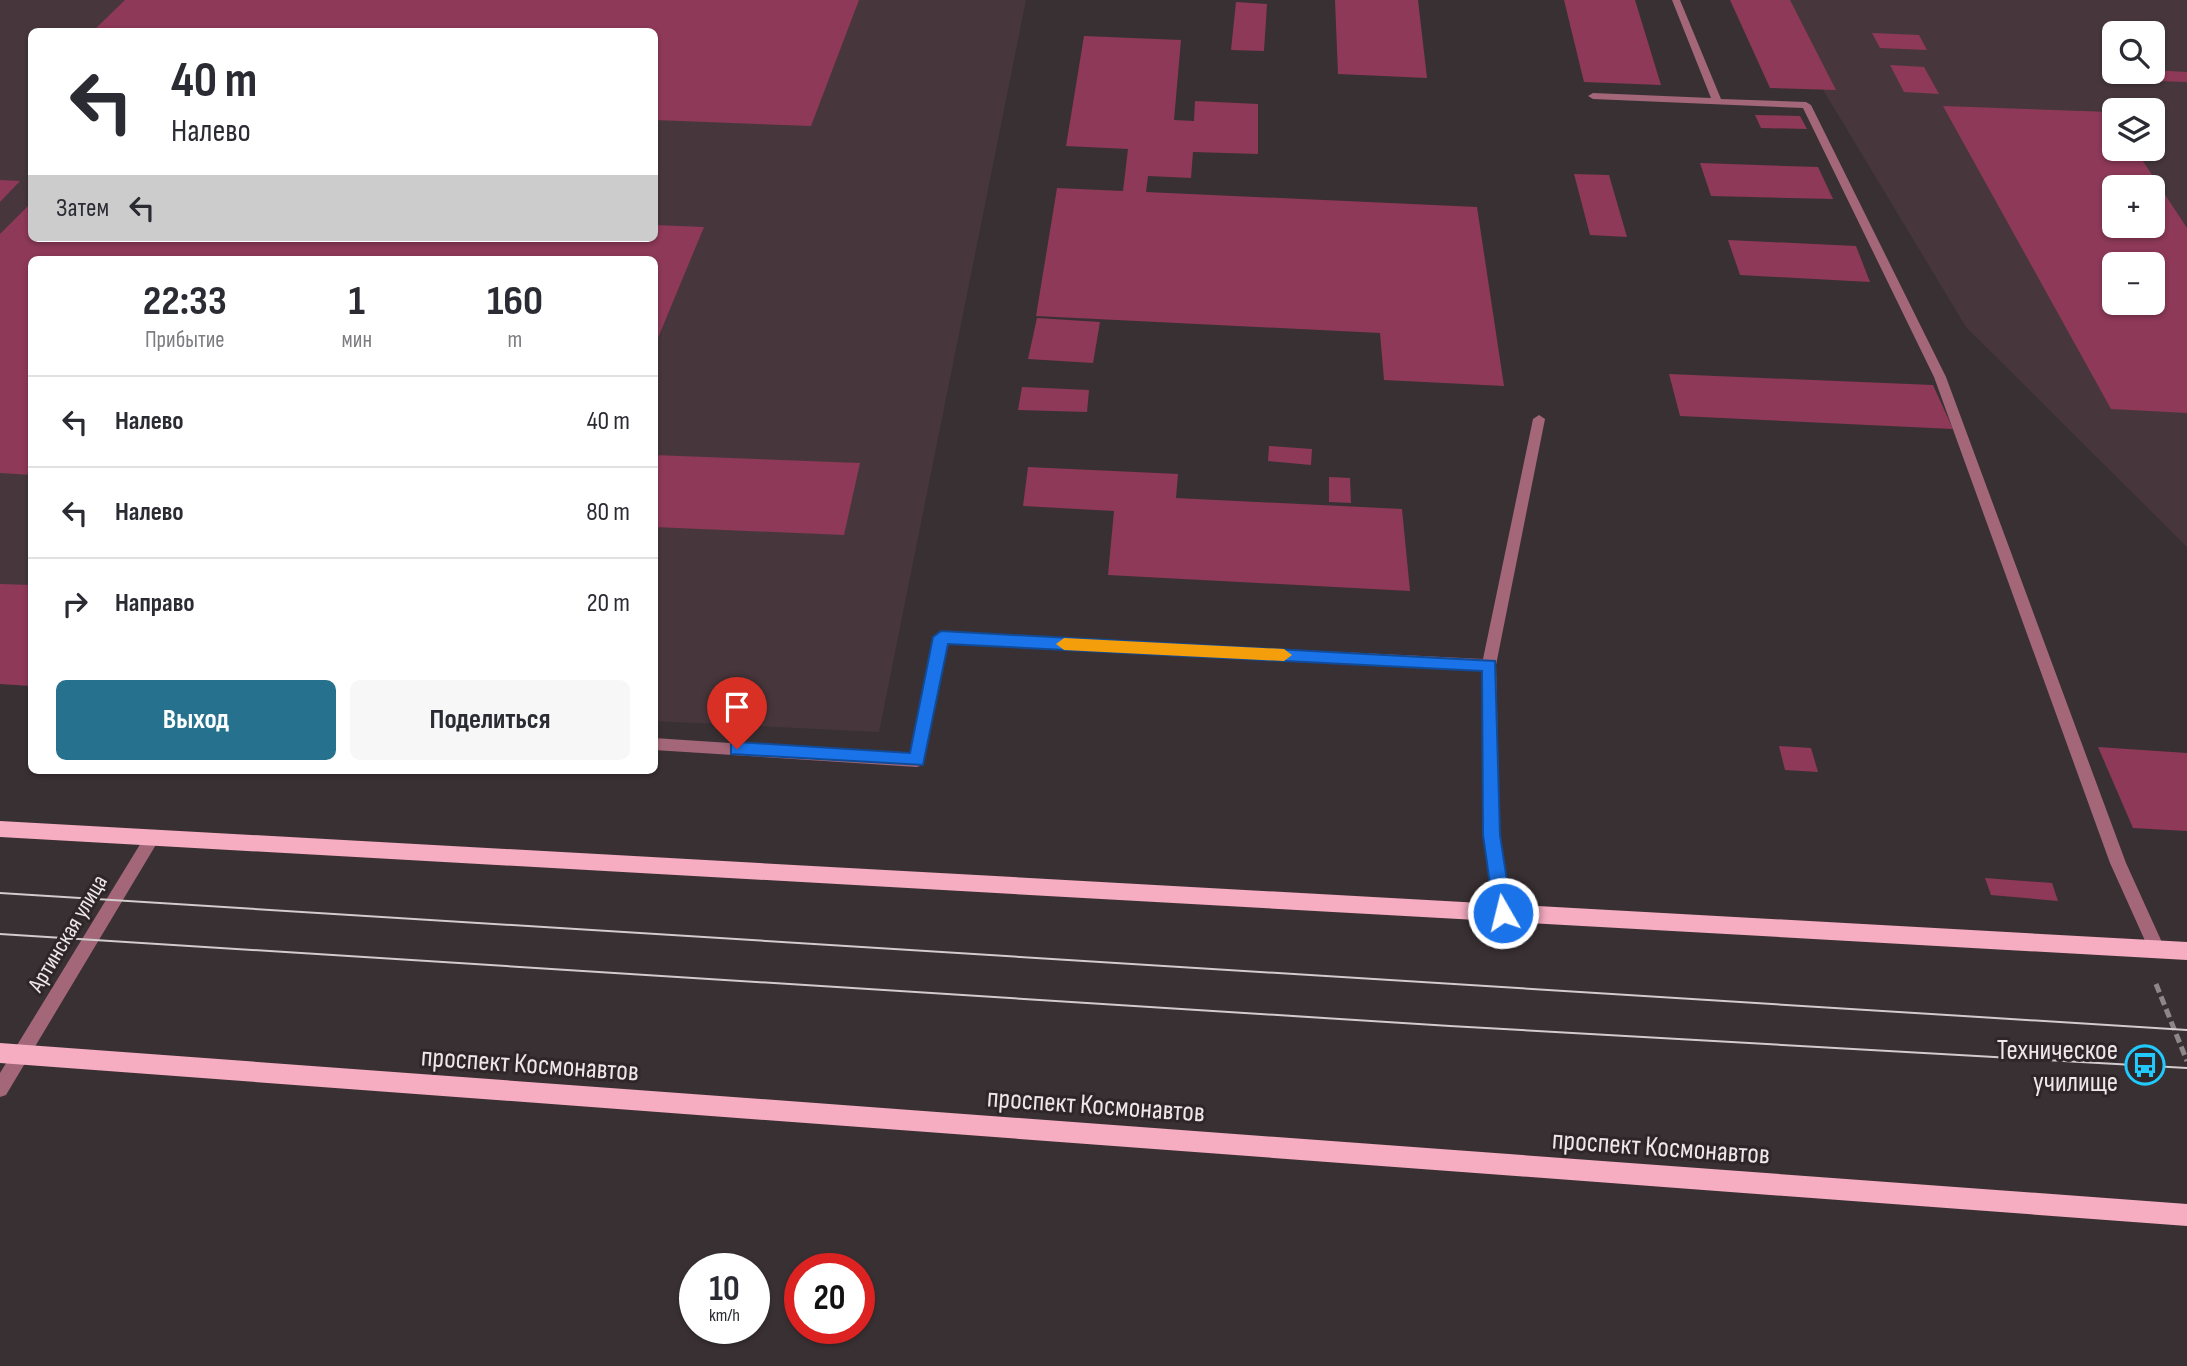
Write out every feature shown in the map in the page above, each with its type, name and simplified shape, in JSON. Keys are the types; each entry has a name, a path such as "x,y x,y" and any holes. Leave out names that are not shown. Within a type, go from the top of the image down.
{"main road":[{"path":"0,829 2187,951"},
{"name":"проспект Космонавтов","path":"9,1054 2187,1215"}],"street":[{"path":"1676,0 1717,101"},
{"path":"1593,96 1806,105 1823,134 1940,377 2118,863 2157,949"},
{"path":"1503,913 1492,835 1489,665 1539,419"},
{"path":"658,744 917,761 941,637 1489,665"},
{"name":"Артинская улица","path":"0,1089 9,1054 152,838"}],"shaded area":[{"path":"0,0 1026,0 879,732 658,721 658,256 28,256 28,686 0,684"},
{"path":"1769,0 2187,0 2187,547 1966,327"}],"building":[{"path":"125,0 859,0 811,126 658,120 658,28 96,28"},
{"path":"1335,0 1418,0 1427,78 1338,74"},
{"path":"1564,0 1635,0 1661,85 1584,82"},
{"path":"1730,0 1790,0 1836,90 1770,88"},
{"path":"1236,2 1267,4 1264,51 1231,50"},
{"path":"1872,33 1919,35 1927,50 1880,48"},
{"path":"1084,36 1181,40 1174,120 1194,121 1195,101 1258,104 1258,154 1193,152 1191,178 1148,176 1146,192 1477,207 1504,386 1384,380 1380,333 1036,316 1057,188 1123,191 1128,149 1066,146"},
{"path":"1890,65 1924,67 1939,94 1904,92"},
{"path":"2165,71 2187,72 2187,82 2165,81"},
{"path":"1943,106 2102,112 2102,161 2143,161 2152,175 2102,175 2102,238 2165,238 2165,195 2187,228 2187,413 2111,409"},
{"path":"1755,115 1800,116 1807,129 1761,128"},
{"path":"1700,163 1818,167 1833,199 1711,196"},
{"path":"1574,174 1609,175 1627,237 1590,235"},
{"path":"0,180 20,181 0,202"},
{"path":"28,206 28,242 658,242 658,225 704,227 658,338 658,256 28,256 28,475 0,473 0,234"},
{"path":"1728,240 1856,246 1870,282 1740,275"},
{"path":"1037,318 1100,322 1093,363 1028,359"},
{"path":"1669,374 1933,385 1953,429 1680,416"},
{"path":"1022,387 1089,390 1087,412 1018,410"},
{"path":"1269,446 1312,449 1311,465 1268,461"},
{"path":"658,455 860,463 844,535 658,527"},
{"path":"1028,467 1178,474 1176,498 1402,509 1410,591 1108,575 1114,511 1023,506"},
{"path":"1329,477 1350,478 1351,503 1329,502"},
{"path":"0,584 28,585 28,686 0,684"},
{"path":"1779,746 1811,748 1818,772 1785,770"},
{"path":"2098,747 2187,753 2187,831 2133,828"},
{"path":"1985,878 2052,883 2058,901 1991,895"}],"tram line":[{"path":"0,893 2187,1030"},
{"path":"0,934 1450,1026 2187,1068"}],"slow traffic":[{"path":"1064,644 1284,655"}],"place":[{"name":"Техническое училище","path":"2145,1065"}],"route":[{"path":"737,749 917,761 941,637 1489,665 1492,835 1503,913"}]}
